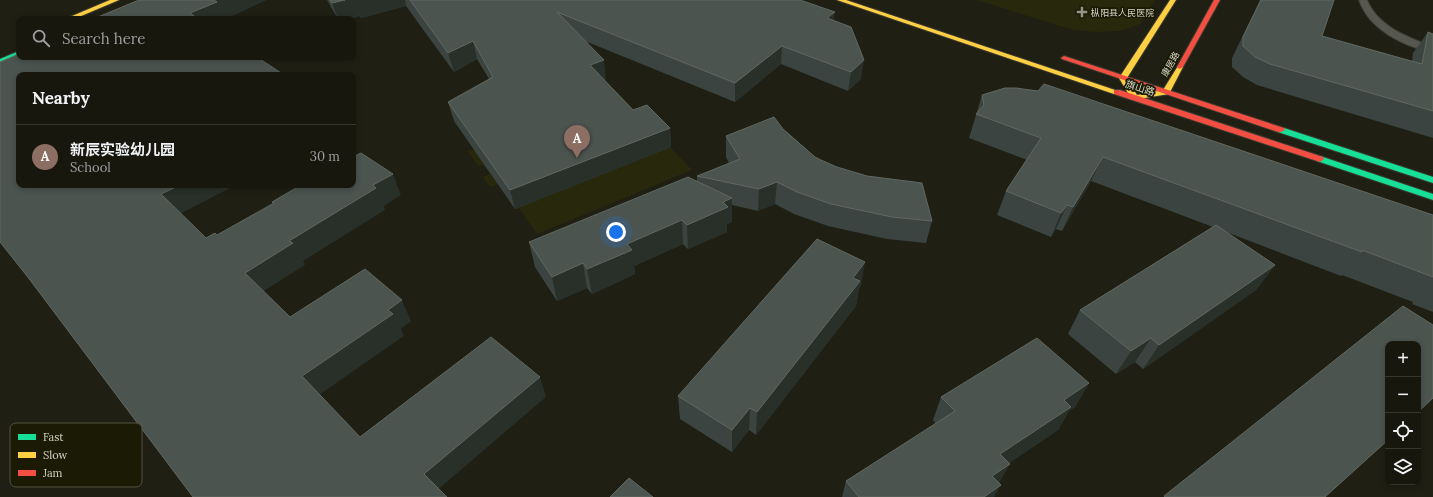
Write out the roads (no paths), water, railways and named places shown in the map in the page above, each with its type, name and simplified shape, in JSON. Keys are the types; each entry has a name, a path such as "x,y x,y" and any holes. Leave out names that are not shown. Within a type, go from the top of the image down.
{"main road":[{"path":"76,16 116,0"},
{"name":"旗山路","path":"840,0 1433,197"},
{"path":"1135,98 1123,78 1173,0"},
{"name":"康居路","path":"1135,98 1166,92 1217,0"},
{"path":"0,61 16,54"},
{"name":"旗山路","path":"1055,56 1433,180"}],"lane":[{"path":"1363,0 1364,7 1374,20 1395,34 1433,50"}],"place":[{"name":"枞阳县人民医院","path":"1082,12"},
{"name":"新辰实验幼儿园","path":"577,158"}]}
